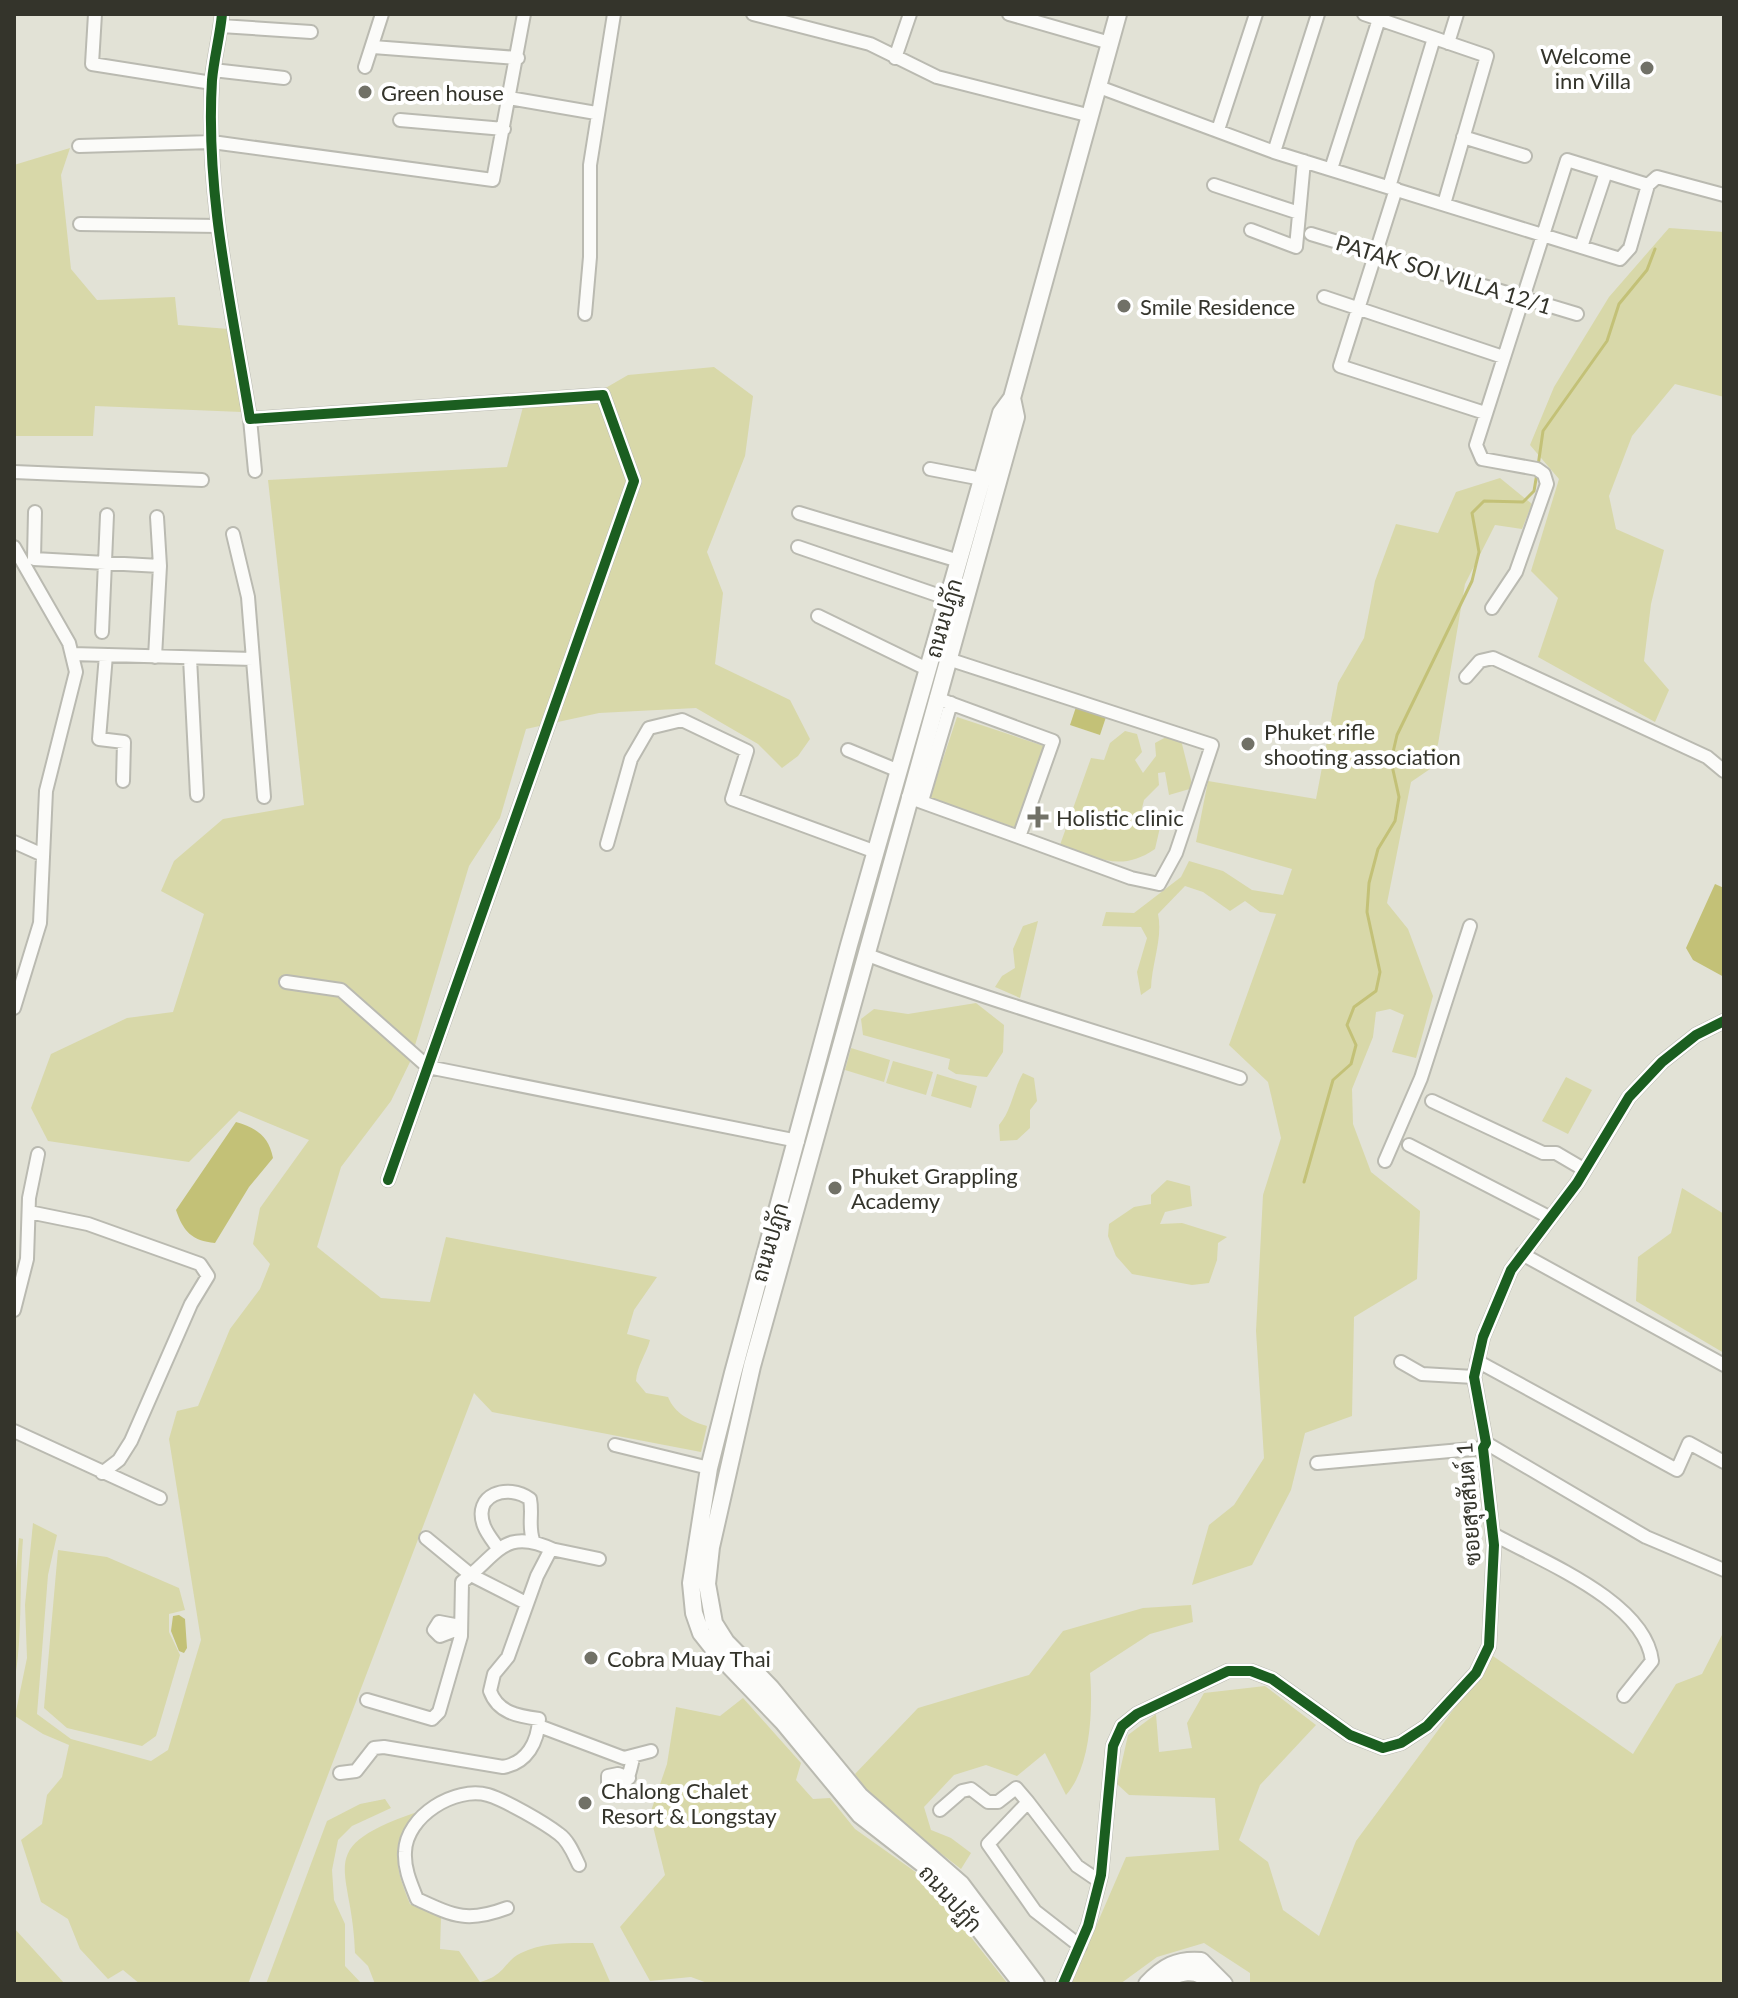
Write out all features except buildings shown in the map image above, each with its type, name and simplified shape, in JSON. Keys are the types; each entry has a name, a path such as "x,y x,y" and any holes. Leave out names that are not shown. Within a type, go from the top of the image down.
{"main road":[{"name":"ถนนปฏัก","path":"1022,1984 937,1875 875,1827 841,1795 783,1722 716,1652 701,1633 702,1611 724,1484 797,1172 798,1141 927,669 1001,413 1012,398 1118,14"},
{"name":"ถนนปฏัก","path":"1012,398 1016,417 948,659 944,700 797,1172 709,1468 692,1559 702,1611 735,1653 771,1688 860,1796 961,1884 1036,1984"},
{"path":"1147,1984 1168,1966 1183,1960 1201,1961 1224,1984"},
{"path":"1161,1984 1189,1971 1199,1972 1212,1984"}],"street":[{"path":"95,14 92,64 212,76 284,78"},
{"path":"365,67 382,14"},
{"path":"79,146 212,142 493,180 524,14"},
{"path":"585,314 590,257 590,165 614,14"},
{"path":"753,14 870,44 937,77 1091,116"},
{"path":"895,58 910,14"},
{"path":"1009,14 1110,43"},
{"path":"1218,130 1256,14"},
{"path":"1274,152 1318,14"},
{"path":"1364,14 1379,19 1394,19 1434,38 1487,56 1444,204"},
{"path":"1448,43 1457,14"},
{"path":"1331,169 1379,19"},
{"path":"255,471 250,419 218,226 212,142 212,76 222,20 311,32"},
{"path":"1434,38 1376,254 1340,366 1485,413"},
{"path":"373,47 518,58"},
{"path":"1099,87 1274,152 1581,247 1623,257 1630,248 1648,185 1657,177 1724,195"},
{"path":"509,98 596,113"},
{"path":"400,120 504,129"},
{"path":"1463,137 1525,156"},
{"path":"1492,608 1516,572 1547,484 1539,470 1491,463 1477,453 1477,436 1567,160 1648,185"},
{"path":"1251,230 1296,247 1304,161"},
{"path":"1581,247 1606,172"},
{"path":"1214,185 1299,213"},
{"path":"80,224 218,226"},
{"name":"PATAK SOI VILLA 12/1","path":"1311,234 1521,300 1577,314"},
{"path":"1324,297 1503,357"},
{"path":"250,419 603,395 634,481 388,1180"},
{"path":"930,469 982,479"},
{"path":"14,472 202,480"},
{"path":"35,512 34,559 160,566"},
{"path":"799,513 959,561"},
{"path":"102,632 107,515"},
{"path":"155,657 160,566 157,517"},
{"path":"233,534 248,597 264,797"},
{"path":"14,547 46,598 72,654 76,672 46,791 40,923 14,1008"},
{"path":"798,547 949,599"},
{"path":"818,616 927,669"},
{"path":"72,654 253,659"},
{"path":"106,655 99,739 124,742 123,781"},
{"path":"190,658 197,795"},
{"path":"1466,677 1480,661 1493,658 1707,757 1724,771"},
{"path":"915,799 1131,878 1159,884 1176,853 1212,745 948,659"},
{"path":"944,700 1053,741 1019,837"},
{"path":"607,844 631,759 649,728 682,720 747,751 732,799 876,852"},
{"path":"848,750 899,771"},
{"path":"14,842 43,855"},
{"path":"1385,1161 1421,1078 1470,926"},
{"path":"865,954 1025,1012 1107,1034 1240,1078"},
{"path":"286,982 341,990 428,1067 798,1141"},
{"name":"ซอยสุขสันต์ 1","path":"1063,1984 1080,1946 1099,1881 1107,1828 1108,1771 1122,1726 1137,1714 1228,1671 1251,1671 1272,1679 1363,1742 1377,1748 1401,1743 1427,1726 1476,1673 1487,1655 1493,1534 1474,1377 1511,1270 1585,1170 1629,1097 1662,1062 1696,1035 1724,1021"},
{"path":"1432,1101 1543,1153 1556,1153 1585,1170"},
{"path":"1409,1145 1549,1217"},
{"path":"14,1310 27,1259 29,1212 38,1154"},
{"path":"29,1212 88,1224 200,1264 208,1276 191,1304 131,1441 119,1460 102,1473"},
{"path":"1522,1254 1724,1365"},
{"path":"1477,1361 1677,1470 1689,1443 1724,1462"},
{"path":"1401,1362 1422,1374 1474,1377"},
{"path":"14,1431 160,1498"},
{"path":"615,1445 709,1468"},
{"path":"1317,1463 1484,1445 1635,1531 1724,1570"},
{"path":"498,1548 483,1518 484,1504 492,1493 505,1489 521,1492 530,1499 532,1512 528,1525 533,1540"},
{"path":"1493,1534 1626,1611 1650,1646 1652,1661 1624,1696"},
{"path":"426,1538 471,1575 526,1603"},
{"path":"367,1700 432,1719 439,1712 460,1627 462,1582 498,1548 515,1540 533,1540 554,1550 599,1559"},
{"path":"340,1773 356,1771 374,1748 384,1747 503,1767 517,1764 528,1754 539,1719 521,1717 501,1708 490,1691 494,1674 508,1657 537,1576 554,1550"},
{"path":"539,1726 600,1751 633,1758 651,1751"},
{"path":"629,1778 633,1758"},
{"path":"940,1810 962,1791 971,1789 988,1802 998,1802 1016,1788 1077,1866 1099,1881"},
{"path":"507,1908 480,1918 456,1917 417,1899 406,1872 405,1848 416,1825 433,1806 462,1795 487,1795 560,1834 579,1865"},
{"path":"1028,1802 988,1844 1035,1911 1080,1946"}],"green space":[{"path":"70,148 61,175 71,269 97,300 175,297 178,325 229,329 242,412 95,406 93,436 14,436 14,165"},
{"path":"1669,228 1724,232 1724,397 1675,384 1632,436 1609,496 1616,529 1664,550 1651,604 1644,661 1669,690 1655,722 1538,657 1558,598 1531,571 1559,479 1530,445 1554,387 1609,297"},
{"path":"714,367 753,396 745,456 707,552 723,593 715,664 790,700 810,739 798,756 782,768 758,744 696,708 599,713 526,729 500,818 469,866 410,1062 391,1101 341,1167 317,1247 381,1298 430,1302 446,1237 657,1277 634,1310 627,1334 650,1340 636,1381 646,1393 668,1397 684,1416 707,1426 701,1452 492,1412 474,1393 248,1984 140,1984 123,1970 108,1979 80,1949 68,1919 41,1902 21,1840 42,1824 47,1795 62,1777 69,1745 43,1734 15,1716 27,1658 25,1605 33,1523 57,1535 48,1575 37,1714 71,1739 151,1761 168,1750 201,1640 169,1439 177,1411 198,1406 230,1329 260,1289 270,1264 253,1244 260,1208 309,1140 239,1111 189,1162 48,1141 31,1108 51,1054 127,1018 173,1012 204,914 161,891 174,861 223,819 304,805 268,480 507,467 523,407 578,404 628,375"},
{"path":"1500,478 1532,504 1522,529 1495,525 1465,584 1438,744 1430,769 1411,782 1387,903 1408,929 1433,996 1416,1058 1392,1052 1404,1015 1390,1009 1376,1012 1373,1037 1352,1089 1353,1124 1371,1172 1420,1211 1417,1279 1354,1317 1352,1416 1305,1433 1291,1490 1252,1565 1192,1585 1209,1525 1234,1505 1264,1458 1256,1331 1263,1195 1281,1138 1268,1082 1229,1045 1276,914 1260,912 1245,901 1230,911 1203,892 1185,886 1158,914 1159,932 1151,988 1141,995 1137,972 1147,938 1141,927 1102,926 1106,912 1134,913 1181,877 1189,861 1223,871 1252,890 1283,895 1292,869 1196,842 1208,781 1316,799 1338,683 1364,638 1375,581 1396,524 1438,533 1456,492"},
{"path":"957,717 1044,746 1017,828 930,798"},
{"path":"1125,731 1137,734 1142,752 1135,760 1143,773 1156,756 1155,743 1168,736 1181,740 1193,788 1169,795 1165,772 1158,773 1159,785 1144,800 1141,812 1161,823 1155,849 1142,856 1119,862 1060,845 1091,758 1104,760 1110,743"},
{"path":"1038,921 1020,998 995,987 1002,976 1015,968 1013,949 1023,926"},
{"path":"976,1003 1004,1025 1003,1052 987,1077 956,1074 948,1069 950,1059 863,1035 861,1019 874,1009 908,1014"},
{"path":"851,1048 890,1060 884,1082 845,1070"},
{"path":"893,1061 933,1072 926,1095 886,1083"},
{"path":"1023,1073 1034,1078 1037,1101 1030,1110 1030,1128 1017,1140 1000,1141 999,1125"},
{"path":"937,1074 977,1086 971,1108 931,1096"},
{"path":"1566,1077 1592,1090 1568,1134 1542,1121"},
{"path":"1167,1180 1190,1186 1192,1206 1165,1212 1160,1224 1182,1223 1227,1237 1218,1243 1217,1260 1209,1283 1192,1285 1132,1274 1116,1256 1108,1236 1109,1224 1134,1207 1151,1204 1151,1195"},
{"path":"1682,1188 1724,1214 1724,1353 1636,1301 1638,1257 1671,1233"},
{"path":"19,1538 23,1539 19,1649 14,1684 14,1597"},
{"path":"58,1550 107,1557 179,1588 185,1610 169,1614 169,1632 180,1655 156,1736 142,1746 67,1728 44,1708"},
{"path":"1191,1605 1193,1622 1150,1634 1090,1673 1090,1720 1085,1754 1081,1769 1066,1795 1045,1753 1017,1776 986,1765 954,1775 924,1807 931,1830 951,1838 971,1853 961,1869 877,1804 855,1774 918,1708 1029,1675 1063,1631 1143,1608"},
{"path":"1724,1631 1724,1984 1250,1984 1250,1973 1204,1943 1157,1957 1120,1984 1071,1984 1126,1857 1219,1850 1215,1798 1129,1795 1117,1784 1128,1735 1156,1714 1159,1752 1192,1748 1187,1723 1204,1693 1265,1686 1316,1725 1260,1785 1239,1840 1268,1862 1283,1910 1319,1936 1356,1841 1493,1656 1633,1754 1676,1684 1702,1674"},
{"path":"743,1698 801,1763 796,1780 813,1799 830,1798 855,1829 924,1878 1008,1984 710,1984 691,1977 650,1981 620,1927 665,1875 650,1814 667,1764 676,1707 720,1716"},
{"path":"385,1799 391,1808 352,1826 338,1840 332,1870 334,1900 345,1924 345,1966 362,1984 266,1984 327,1821 360,1804"},
{"path":"417,1812 400,1848 398,1866 410,1904 441,1917 440,1949 459,1951 480,1982 495,1976 515,1957 529,1949 556,1944 593,1943 611,1984 375,1984 368,1966 355,1953 345,1864 350,1850 362,1837"},
{"path":"14,1928 65,1984 14,1984"}],"shaded area":[{"path":"1076,707 1106,717 1100,735 1070,725"},
{"path":"1715,884 1724,888 1724,977 1693,960 1686,948"},
{"path":"236,1122 261,1134 273,1158 249,1187 215,1243 207,1242 190,1234 176,1210"},
{"path":"179,1615 185,1619 187,1648 184,1653 179,1651 171,1631 173,1616"}],"waterway":[{"path":"1538,466 1543,431 1607,341 1619,304 1647,270 1655,249"},
{"path":"1304,1182 1333,1080 1351,1064 1356,1045 1347,1025 1354,1007 1376,991 1380,972 1367,912 1369,883 1378,849 1395,821 1399,797 1391,761 1397,735 1472,581 1479,552 1472,513 1484,501 1523,502 1534,491 1537,473"}],"cycle path":[{"path":"222,14 212,80 212,165 222,251 250,419 603,395 634,481 388,1180"},
{"path":"1063,1984 1088,1926 1101,1875 1113,1746 1122,1726 1137,1714 1228,1671 1251,1671 1272,1679 1350,1735 1383,1748 1401,1743 1427,1726 1476,1673 1489,1646 1494,1545 1483,1448 1486,1443 1474,1377 1483,1337 1511,1270 1577,1183 1629,1097 1662,1062 1696,1035 1724,1021"}],"place":[{"name":"Welcome inn Villa","path":"1647,68"},
{"name":"Green house","path":"365,92"},
{"name":"Smile Residence","path":"1124,306"},
{"name":"Phuket rifle shooting association","path":"1248,744"},
{"name":"Holistic clinic","path":"1038,817"},
{"name":"Phuket Grappling Academy","path":"835,1188"},
{"name":"Cobra Muay Thai","path":"591,1658"},
{"name":"Chalong Chalet Resort & Longstay","path":"585,1803"}]}
